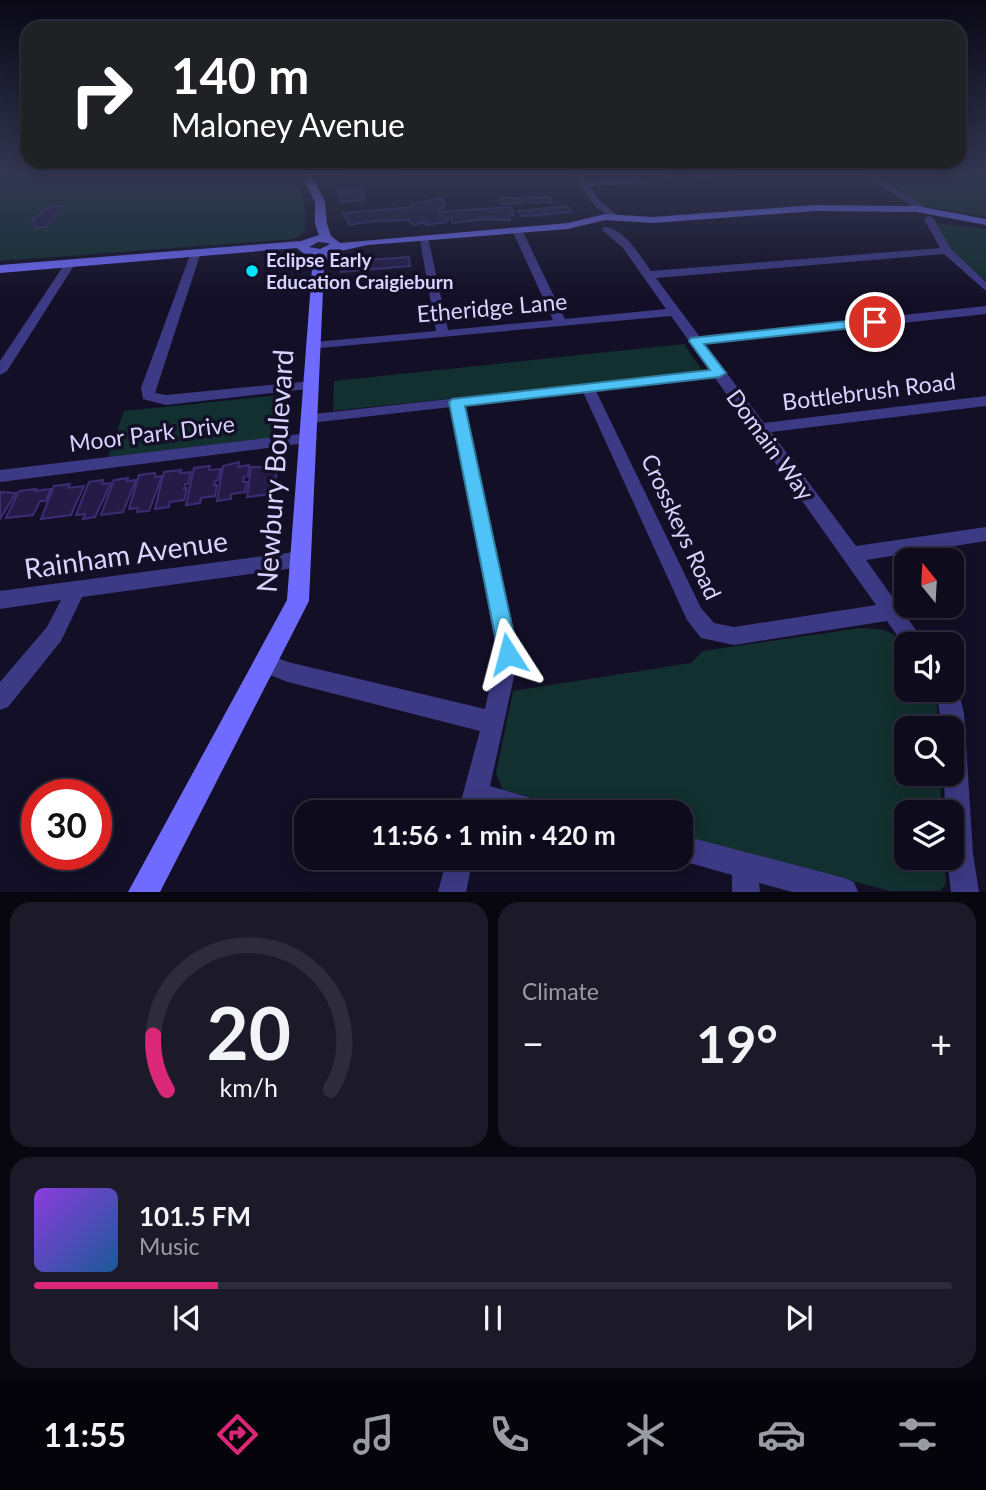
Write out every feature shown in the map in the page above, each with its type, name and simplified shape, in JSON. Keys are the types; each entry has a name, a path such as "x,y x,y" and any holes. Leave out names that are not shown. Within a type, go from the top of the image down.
{"street":[{"path":"319,248 321,216"},
{"path":"600,216 602,224"},
{"path":"612,216 620,222"},
{"path":"0,269 270,249 319,248 423,237 712,216"},
{"path":"921,216 947,251 986,288"},
{"path":"934,216 986,222"},
{"name":"Domain Way","path":"620,222 627,246"},
{"name":"Domain Way","path":"602,224 627,246 907,632"},
{"path":"517,230 561,323"},
{"path":"423,237 443,334"},
{"name":"Newbury Boulevard","path":"143,891 299,601 319,248"},
{"path":"648,275 947,251"},
{"path":"195,254 148,387 148,396 166,400 312,385"},
{"path":"0,371 70,264"},
{"path":"695,341 986,310"},
{"name":"Etheridge Lane","path":"314,346 675,312"},
{"path":"310,428 457,402 719,373"},
{"name":"Crosskeys Road","path":"588,388 694,614 708,631 734,636 892,611"},
{"name":"Bottlebrush Road","path":"758,429 986,401"},
{"path":"457,402 507,644 506,668 474,800"},
{"name":"Moor Park Drive","path":"0,476 310,428"},
{"path":"849,555 986,534"},
{"name":"Rainham Avenue","path":"0,600 302,559"},
{"path":"0,699 54,634 76,589"},
{"path":"267,664 288,672 494,723"},
{"path":"950,702 965,891"},
{"path":"693,851 844,891"},
{"path":"745,864 746,891"},
{"path":"452,891 457,870"}],"green space":[{"path":"0,216 305,216 305,231 294,239 0,261"},
{"path":"935,223 986,229 986,281 951,251"},
{"path":"684,344 703,372 333,411 334,381"},
{"path":"289,394 286,436 108,457 124,411"},
{"path":"860,628 876,629 894,635 894,702 937,702 937,716 894,716 894,786 941,786 941,800 894,800 894,870 945,870 946,884 940,891 890,891 693,839 693,800 542,800 503,790 496,773 513,691 691,663 703,651"}],"building":[{"path":"55,216 46,227 36,228 32,218"},
{"path":"345,216 509,216 510,220 485,219 453,223 451,218 446,219 446,222 426,225 426,222 414,225 408,220 350,225"},
{"path":"409,257 410,266 341,272 341,262"},
{"path":"239,462 238,467 249,465 248,476 244,477 243,482 247,482 245,492 231,494 231,499 217,501 223,466"},
{"path":"276,462 276,478 273,478 271,494 247,497 251,467 266,467 266,464"},
{"path":"210,466 209,470 221,469 214,485 217,485 215,496 201,498 200,503 186,505 194,468"},
{"path":"181,470 180,473 191,472 188,484 185,484 184,489 187,488 184,500 170,502 169,507 155,509 164,472"},
{"path":"155,473 155,477 162,476 149,511 137,512 138,508 129,509 139,475"},
{"path":"128,478 127,481 136,480 123,512 101,515 114,480"},
{"path":"103,480 102,484 111,483 95,517 83,519 85,514 76,515 89,482"},
{"path":"70,484 68,488 84,486 71,515 41,519 54,486"},
{"path":"36,489 35,491 51,489 46,501 40,501 33,515 6,518 19,491"},
{"path":"0,492 16,493 0,519"}],"place":[{"name":"Eclipse Early Education Craigieburn","path":"252,271"}],"route":[{"path":"508,654 457,402 719,373 695,341 875,322"}]}
